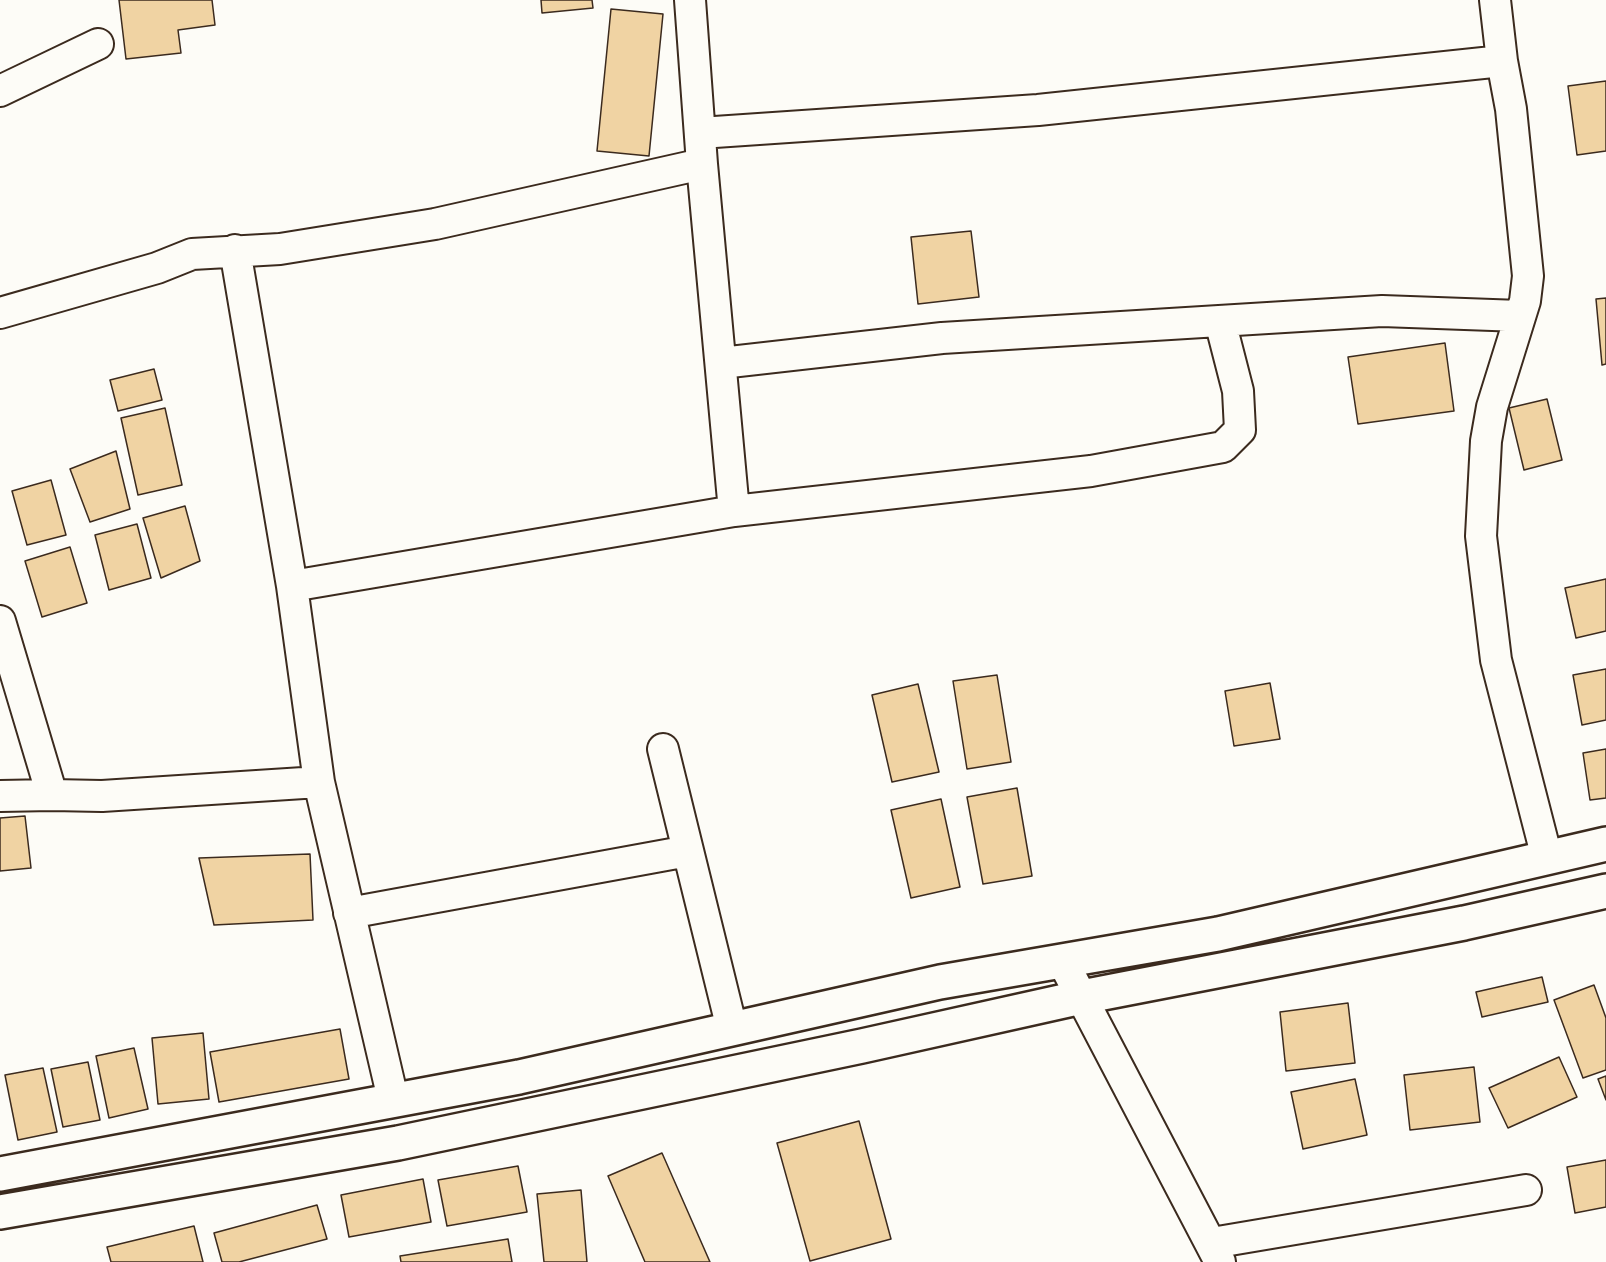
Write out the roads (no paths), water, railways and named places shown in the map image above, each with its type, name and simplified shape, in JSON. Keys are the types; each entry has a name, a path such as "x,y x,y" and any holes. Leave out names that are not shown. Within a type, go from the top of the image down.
{"street":[{"path":"690,0 702,164 734,511"},
{"path":"1495,0 1502,61 1511,109 1528,276 1525,301 1492,407 1486,441 1481,536 1496,660 1547,858"},
{"path":"0,91 98,44"},
{"path":"700,133 1038,110 1502,61"},
{"path":"0,313 157,268 192,254 280,249 435,224 702,164"},
{"path":"235,250 292,586 319,782 393,1099"},
{"path":"721,363 942,338 1382,311 1520,316"},
{"path":"292,586 734,511 1091,471 1223,447 1240,430 1238,391 1220,321"},
{"path":"0,621 52,795"},
{"path":"663,749 732,1029"},
{"path":"0,796 102,796 319,782"},
{"path":"0,1174 519,1077 940,982 1218,934 1606,844"},
{"path":"349,913 688,851"},
{"path":"0,1212 398,1143 851,1049 1082,997 1464,923 1606,891"},
{"path":"1062,960 1216,1253 1526,1190"}]}
